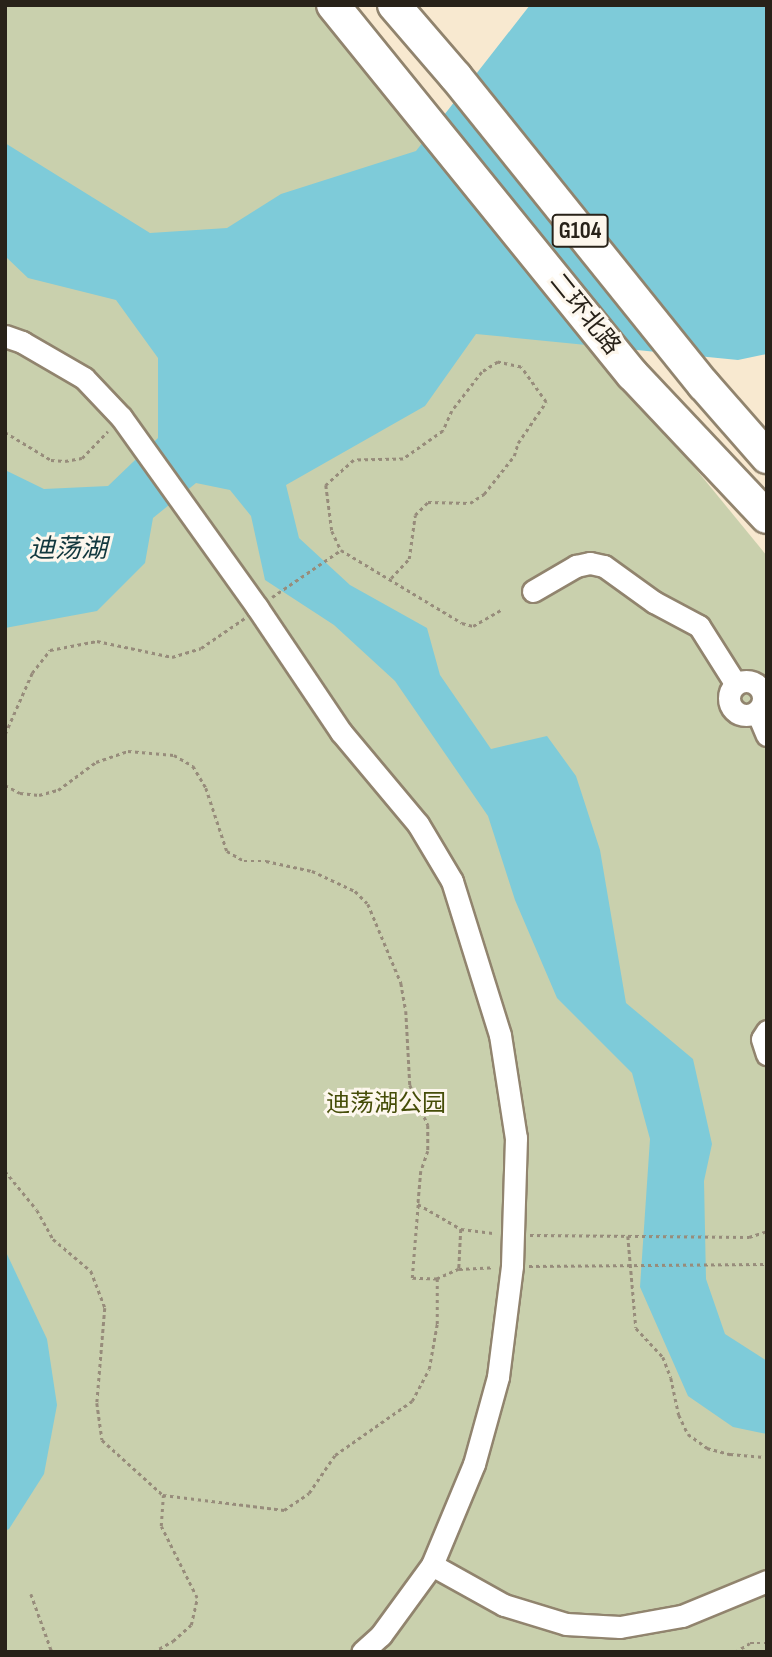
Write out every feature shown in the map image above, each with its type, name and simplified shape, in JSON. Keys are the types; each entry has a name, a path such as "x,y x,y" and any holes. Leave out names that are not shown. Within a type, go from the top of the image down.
{"highway":[{"name":"二环北路","path":"333,5 633,375 767,517"},
{"name":"二环北路","path":"394,5 456,77 704,385 767,457"}],"lane":[{"path":"5,336 22,342 84,378 121,417 257,607 341,732 418,824 453,881 500,1035 516,1138 512,1266 498,1377 474,1464 432,1565 381,1635 362,1652"},
{"path":"533,591 576,566 590,563 604,566 654,602 699,626 735,683"},
{"path":"748,680 764,685 764,700 757,712 744,715 732,709 728,695 735,683 748,680"},
{"path":"757,712 767,735"},
{"path":"767,1031 762,1039 767,1054"},
{"path":"432,1565 504,1605 566,1624 620,1627 682,1616 767,1581"}],"path":[{"path":"391,578 410,559 415,514 428,502 470,503 484,494 514,456 518,443 546,402 521,367 498,362 482,372 453,411 443,431 403,459 354,460 330,478 326,485 332,531 341,550 462,623 473,626 502,609"},
{"path":"5,432 51,460 65,461 82,458 121,417"},
{"path":"5,734 32,673 50,650 97,641 172,657 201,648 341,550"},
{"path":"5,786 20,793 39,795 58,790 96,762 128,751 174,755 193,766 200,777 227,852 244,861 266,861 312,871 355,891 368,904 401,983 410,1085 428,1125 428,1151 421,1171 412,1278 437,1279 459,1269 512,1266 767,1264"},
{"path":"5,1171 37,1210 53,1238 92,1270 106,1308 97,1403 102,1440 163,1495 285,1510 309,1493 335,1455 412,1401 429,1369 437,1324 437,1279"},
{"path":"418,1204 461,1229 513,1235 749,1237 767,1231"},
{"path":"459,1269 461,1229"},
{"path":"628,1236 636,1328 663,1357 671,1378 678,1415 688,1434 708,1448 730,1454 767,1457"},
{"path":"153,1652 173,1641 191,1625 197,1598 161,1526 163,1495"},
{"path":"31,1594 52,1652"},
{"path":"735,1652 750,1643 767,1643"}],"green space":[{"name":"迪荡湖公园","path":"5,5 316,5 767,556 767,1652 5,1652"}],"water":[{"name":"迪荡湖","path":"530,5 767,5 767,354 738,360 476,334 425,406 286,485 299,538 350,585 427,628 440,675 491,749 547,736 576,776 600,850 626,1003 693,1059 712,1144 704,1181 706,1279 725,1334 767,1361 767,1434 733,1427 688,1396 640,1287 650,1139 632,1073 557,998 515,900 488,816 395,681 334,625 265,580 251,516 230,490 196,483 153,518 145,563 97,611 5,628 5,470 44,489 108,486 158,438 158,358 116,300 28,278 5,256 5,143 150,233 227,228 281,194 416,151"},
{"path":"5,1250 47,1339 57,1405 44,1474 9,1529 5,1531"}]}
